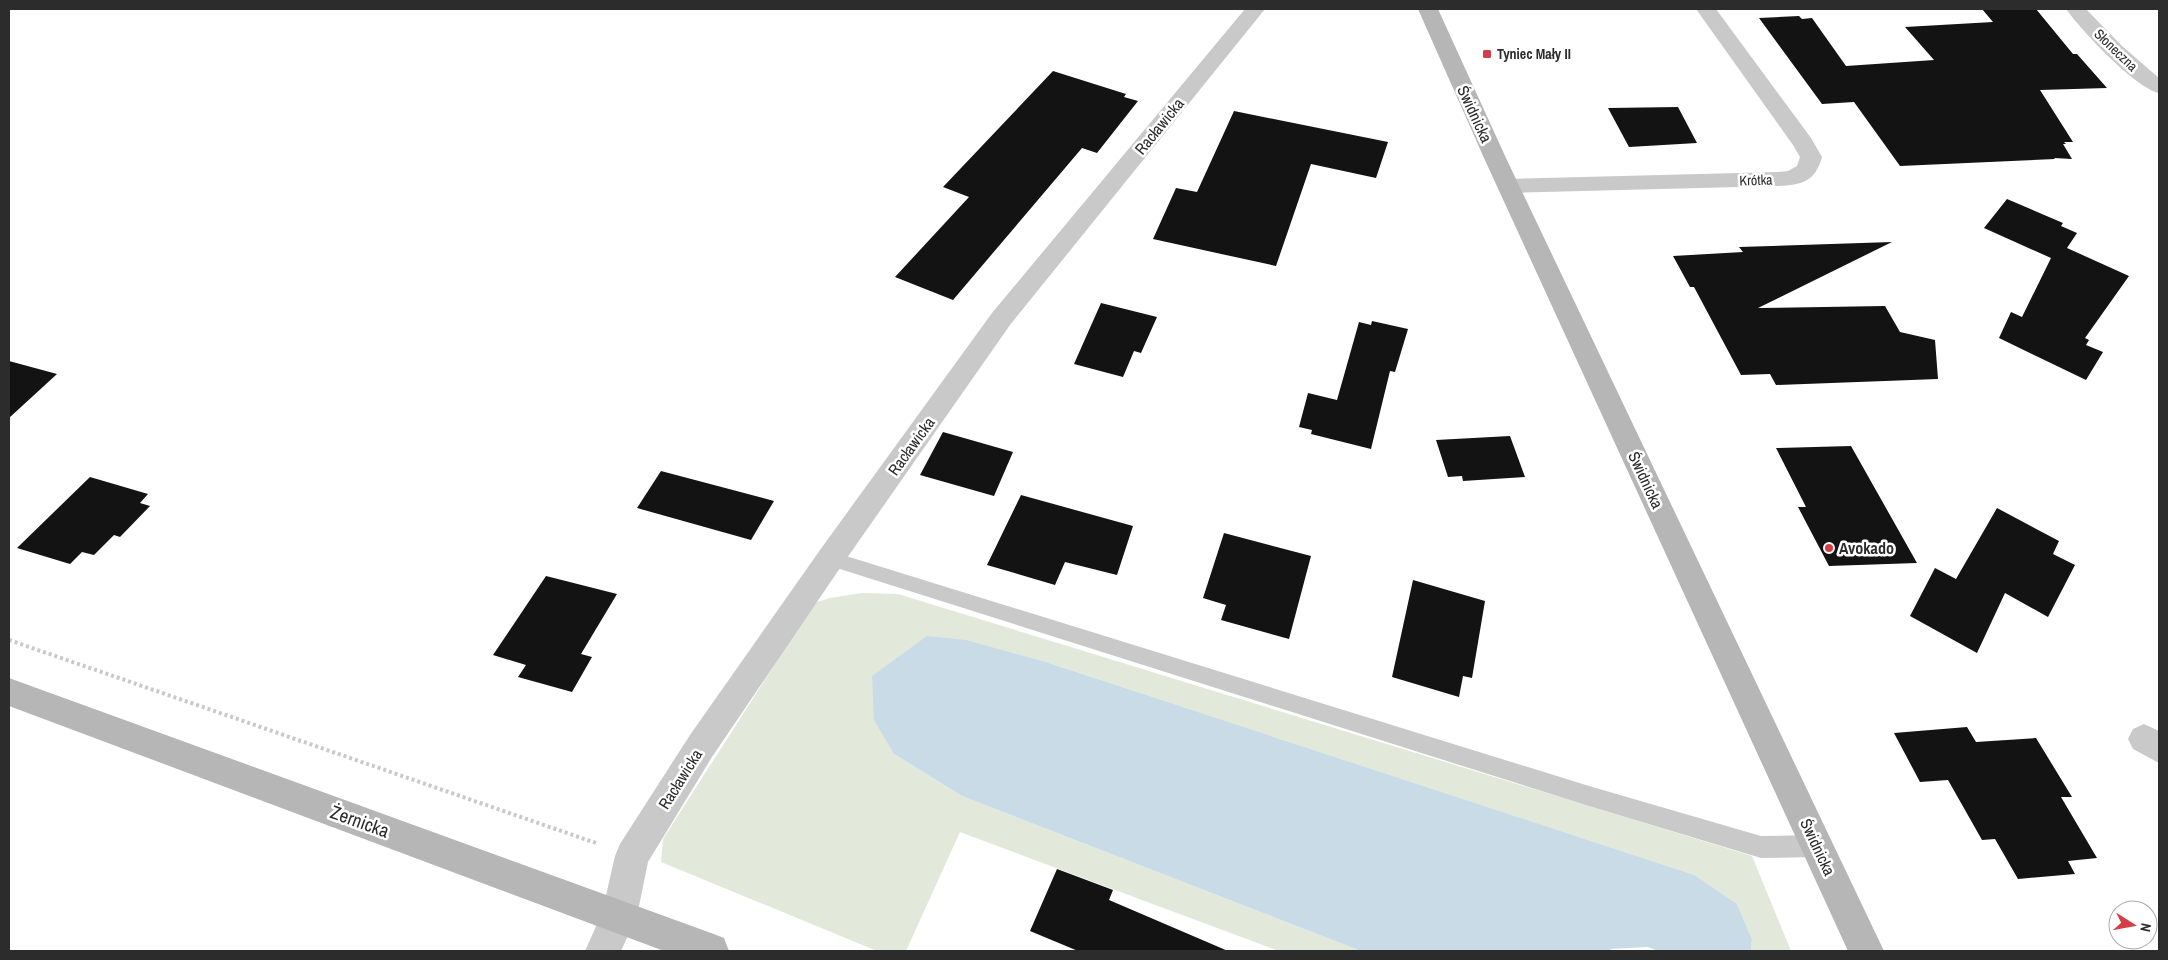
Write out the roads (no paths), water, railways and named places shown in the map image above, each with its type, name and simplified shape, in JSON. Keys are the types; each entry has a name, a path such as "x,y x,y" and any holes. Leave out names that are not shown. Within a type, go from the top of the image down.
{"street":[{"name":"Racławicka","path":"603,951 619,916 632,856 701,746 830,559 1002,319 1255,9"},
{"name":"Świdnicka","path":"1428,9 1866,951"},
{"name":"Krótka","path":"1509,186 1778,179 1793,178 1807,170 1811,157 1803,143 1706,9"},
{"name":"Słoneczna","path":"2076,9 2106,42 2159,87"},
{"name":"Żernicka","path":"9,692 711,951"}],"lane":[{"path":"830,559 1589,796 1761,847 1817,846"}],"water":[{"path":"927,636 966,640 1049,663 1694,875 1737,904 1752,939 1751,951 1658,951 1648,947 1611,949 1610,951 1361,951 962,796 894,754 874,720 872,676"}],"place":[{"name":"Tyniec Mały II","path":"1487,54"},
{"name":"Avokado","path":"1829,548"}]}
